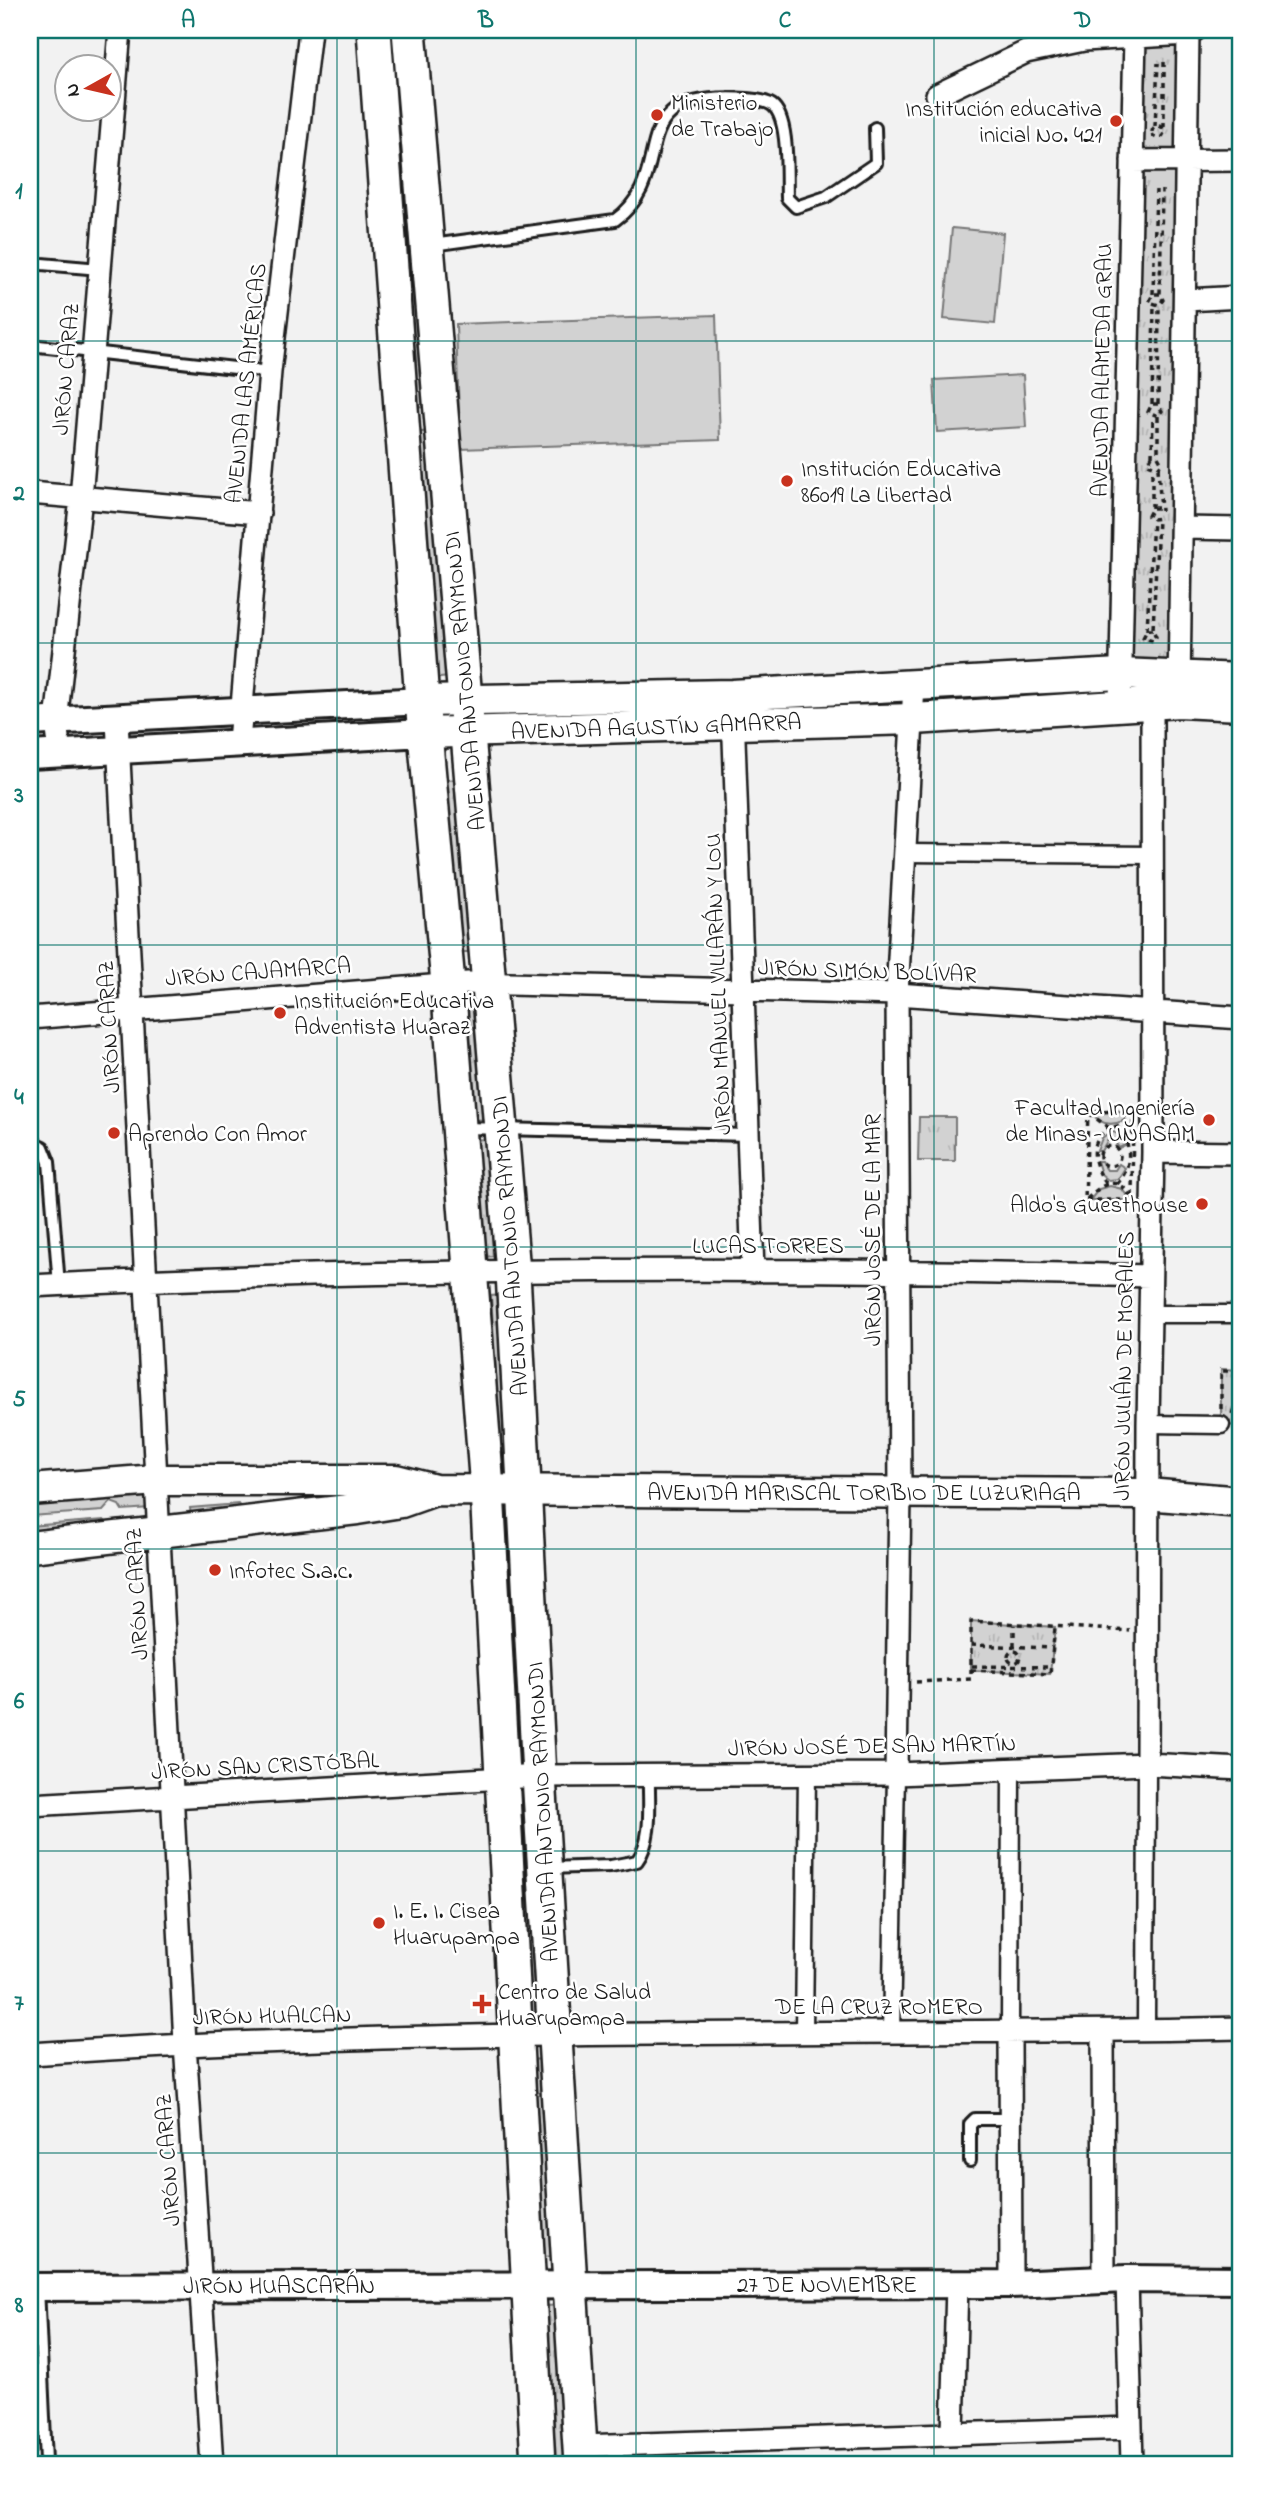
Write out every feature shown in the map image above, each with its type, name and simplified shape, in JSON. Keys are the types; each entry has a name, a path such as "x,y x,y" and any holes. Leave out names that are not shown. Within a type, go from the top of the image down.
{"main road":[{"name":"AVENIDA ANTONIO RAYMONDI","path":"374,30 423,717 448,983 487,1489 538,2464"},
{"name":"AVENIDA ANTONIO RAYMONDI","path":"409,30 513,1272 539,1776 580,2455"},
{"path":"383,157 420,154"},
{"path":"402,424 440,420"},
{"name":"AVENIDA AGUSTÍN GAMARRA","path":"467,716 732,695 1120,674 1170,694 1241,705"},
{"name":"AVENIDA AGUSTÍN GAMARRA","path":"423,717 734,724 914,719 1120,705 1241,679"},
{"path":"30,1490 156,1480 396,1480 435,1490"},
{"path":"30,1547 357,1509 401,1502 435,1490"},
{"name":"AVENIDA MARISCAL TORIBIO DE LUZURIAGA","path":"435,1490 1147,1494 1241,1502"}],"street":[{"name":"JIRÓN CARAZ","path":"60,754 56,722 81,498 120,30"},
{"name":"AVENIDA LAS AMÉRICAS","path":"239,741 270,372 310,30"},
{"path":"937,95 1026,52 1084,40 1192,32 1186,161 1182,528 1170,694"},
{"name":"AVENIDA ALAMEDA GRAU","path":"1120,705 1135,36"},
{"path":"1132,162 1241,160"},
{"path":"1186,300 1241,297"},
{"path":"30,493 259,513"},
{"path":"1182,528 1241,529"},
{"name":"JIRÓN JOSÉ DE LA MAR","path":"896,1774 895,1683 900,1493 897,994 914,685"},
{"name":"JIRÓN JULIÁN DE MORALES","path":"1146,2030 1146,1632 1150,1276 1134,1156 1153,1014 1153,855 1170,694"},
{"name":"JIRÓN MANUEL VILLARÁN Y LOU","path":"732,695 753,1271"},
{"name":"AVENIDA AGUSTÍN GAMARRA","path":"30,722 117,720 243,711 423,717"},
{"name":"AVENIDA AGUSTÍN GAMARRA","path":"30,755 119,752 239,741 423,717"},
{"name":"JIRÓN CARAZ","path":"117,720 148,1280 185,2043 212,2464"},
{"path":"904,853 1153,855"},
{"name":"JIRÓN CAJAMARCA","path":"30,1018 133,1007 448,983 490,983"},
{"name":"JIRÓN SIMÓN BOLÍVAR","path":"490,983 897,994 1153,1014 1241,1018"},
{"path":"1134,1156 1241,1153"},
{"name":"LUCAS TORRES","path":"30,1286 470,1271 899,1270 1150,1276"},
{"path":"1150,1314 1241,1314"},
{"path":"1148,1423 1221,1424"},
{"name":"JIRÓN JOSÉ DE SAN MARTÍN","path":"503,1777 896,1774 1147,1764 1241,1769"},
{"path":"1010,1770 1011,2284"},
{"path":"804,2032 807,1773"},
{"path":"891,2033 896,1774"},
{"name":"JIRÓN SAN CRISTÓBAL","path":"30,1805 503,1777"},
{"path":"511,1920 548,1919"},
{"name":"DE LA CRUZ ROMERO","path":"516,2035 1103,2032 1241,2028"},
{"path":"1103,2032 1115,2279 1131,2428 1132,2464"},
{"name":"JIRÓN HUALCAN","path":"30,2054 185,2043 516,2035"},
{"name":"27 DE NOVIEMBRE","path":"527,2286 1241,2280"},
{"path":"953,2434 957,2284"},
{"name":"JIRÓN HUASCARÁN","path":"34,2287 527,2286"},
{"path":"580,2455 953,2434 1131,2428"}],"lane":[{"path":"427,246 615,220 629,209 639,195 664,120 676,107 690,101 759,100 773,106 782,119 787,198 796,207 826,197 876,163 875,128"},
{"path":"30,263 100,269"},
{"path":"30,345 270,372"},
{"path":"458,1129 500,1127 750,1135"},
{"path":"30,1141 43,1147 48,1162 59,1285"},
{"path":"545,1869 611,1866 637,1861 645,1850 647,1837 649,1774"},
{"path":"970,2161 970,2124 975,2119 1011,2119"},
{"path":"34,2287 46,2461"}],"path":[{"path":"1158,63 1155,126 1151,134 1161,137 1164,129 1164,62"},
{"path":"1155,126 1164,129"},
{"path":"1157,189 1165,185"},
{"path":"1157,189 1153,294 1149,302 1157,305"},
{"path":"1155,416 1148,412 1152,404 1157,305 1163,300 1160,294 1157,189"},
{"path":"1153,294 1160,294"},
{"path":"1155,416 1162,411 1158,404 1157,305"},
{"path":"1152,404 1158,404"},
{"path":"1155,416 1152,456 1148,464 1155,468"},
{"path":"1155,416 1161,463 1155,468 1152,508 1148,516 1156,519"},
{"path":"1152,456 1158,456"},
{"path":"1155,468 1158,508 1162,515 1156,519"},
{"path":"1152,508 1158,508"},
{"path":"1156,519 1153,630 1156,637 1153,641 1143,638 1147,630 1156,519"},
{"path":"1147,630 1153,630"},
{"path":"1132,1200 1133,1111"},
{"path":"1088,1112 1133,1111"},
{"path":"1088,1112 1095,1121 1109,1128 1128,1121 1133,1111"},
{"path":"1086,1200 1088,1112"},
{"path":"1117,1127 1134,1156"},
{"path":"1106,1183 1097,1170 1094,1156 1101,1135 1109,1128"},
{"path":"1101,1156 1108,1145 1114,1145 1119,1151 1119,1159"},
{"path":"1119,1151 1125,1149 1134,1156"},
{"path":"1087,1156 1101,1156"},
{"path":"1101,1156 1104,1165 1109,1167 1119,1159"},
{"path":"1119,1159 1124,1163 1134,1156"},
{"path":"1117,1184 1126,1174 1134,1156"},
{"path":"1086,1200 1106,1183 1125,1188 1132,1200"},
{"path":"1086,1200 1132,1200"},
{"path":"1221,1424 1221,1371 1241,1371"},
{"path":"1221,1424 1232,1417 1232,1406 1241,1389"},
{"path":"895,1683 971,1679 971,1621 1146,1632"},
{"path":"1014,1625 1014,1646"},
{"path":"971,1668 1050,1674 1055,1628"},
{"path":"971,1645 1053,1647"}],"green space":[{"path":"382,30 394,30 405,147 393,148"},
{"path":"1138,40 1183,40 1179,156 1139,158"},
{"path":"406,170 426,407 411,408 393,172"},
{"path":"1141,170 1176,172 1169,663 1131,662"},
{"path":"952,228 1003,233 995,324 944,319"},
{"path":"716,315 720,440 460,449 456,324"},
{"path":"1023,375 1026,427 937,432 934,380"},
{"path":"427,431 449,677 431,679 412,434"},
{"path":"1106,686 1110,702 925,712 922,696"},
{"path":"465,778 480,952 454,952 440,781"},
{"path":"488,1006 494,1121 472,1119 464,1007"},
{"path":"1131,1111 1123,1121 1113,1124 1101,1122 1091,1112"},
{"path":"919,1117 955,1117 955,1161 918,1161"},
{"path":"1111,1131 1118,1134 1125,1145 1119,1148 1115,1142 1107,1141 1101,1151 1097,1151 1102,1138"},
{"path":"499,1138 508,1255 482,1257 471,1140"},
{"path":"1097,1161 1101,1161 1107,1170 1115,1170 1119,1164 1125,1168 1118,1179 1108,1180 1101,1174"},
{"path":"1110,1186 1122,1189 1130,1200 1090,1200 1099,1189"},
{"path":"512,1294 520,1448 501,1450 491,1296"},
{"path":"1221,1369 1241,1370 1241,1426 1221,1425"},
{"path":"147,1482 150,1508 122,1510 119,1505 111,1502 103,1511 30,1516 30,1493"},
{"path":"238,1504 241,1508 192,1527 190,1508"},
{"path":"104,1520 108,1524 128,1520 148,1533 30,1544 30,1526"},
{"path":"523,1541 532,1766 518,1766 503,1542"},
{"path":"971,1621 1055,1627 1050,1674 971,1670"},
{"path":"516,1801 534,1801 539,1900 519,1900"},
{"path":"525,1932 544,1932 549,2017 530,2018"},
{"path":"554,2058 563,2256 539,2257 531,2060"},
{"path":"567,2305 574,2464 552,2464 544,2306"}],"tunnel":[{"path":"1240,1502 1241,1469"}],"place":[{"name":"Ministerio de Trabajo","path":"657,115"},
{"name":"Institución educativa inicial No. 421","path":"1116,121"},
{"name":"Institución Educativa 86019 La Libertad","path":"787,481"},
{"name":"Institución Educativa Adventista Huaraz","path":"280,1013"},
{"name":"Facultad Ingeniería de Minas - UNASAM","path":"1209,1120"},
{"name":"Aprendo Con Amor","path":"114,1133"},
{"name":"Aldo's Guesthouse","path":"1202,1204"},
{"name":"Infotec S.a.c.","path":"215,1570"},
{"name":"I. E. I. Cisea Huarupampa","path":"379,1923"},
{"name":"Centro de Salud Huarupampa","path":"482,2004"}]}
